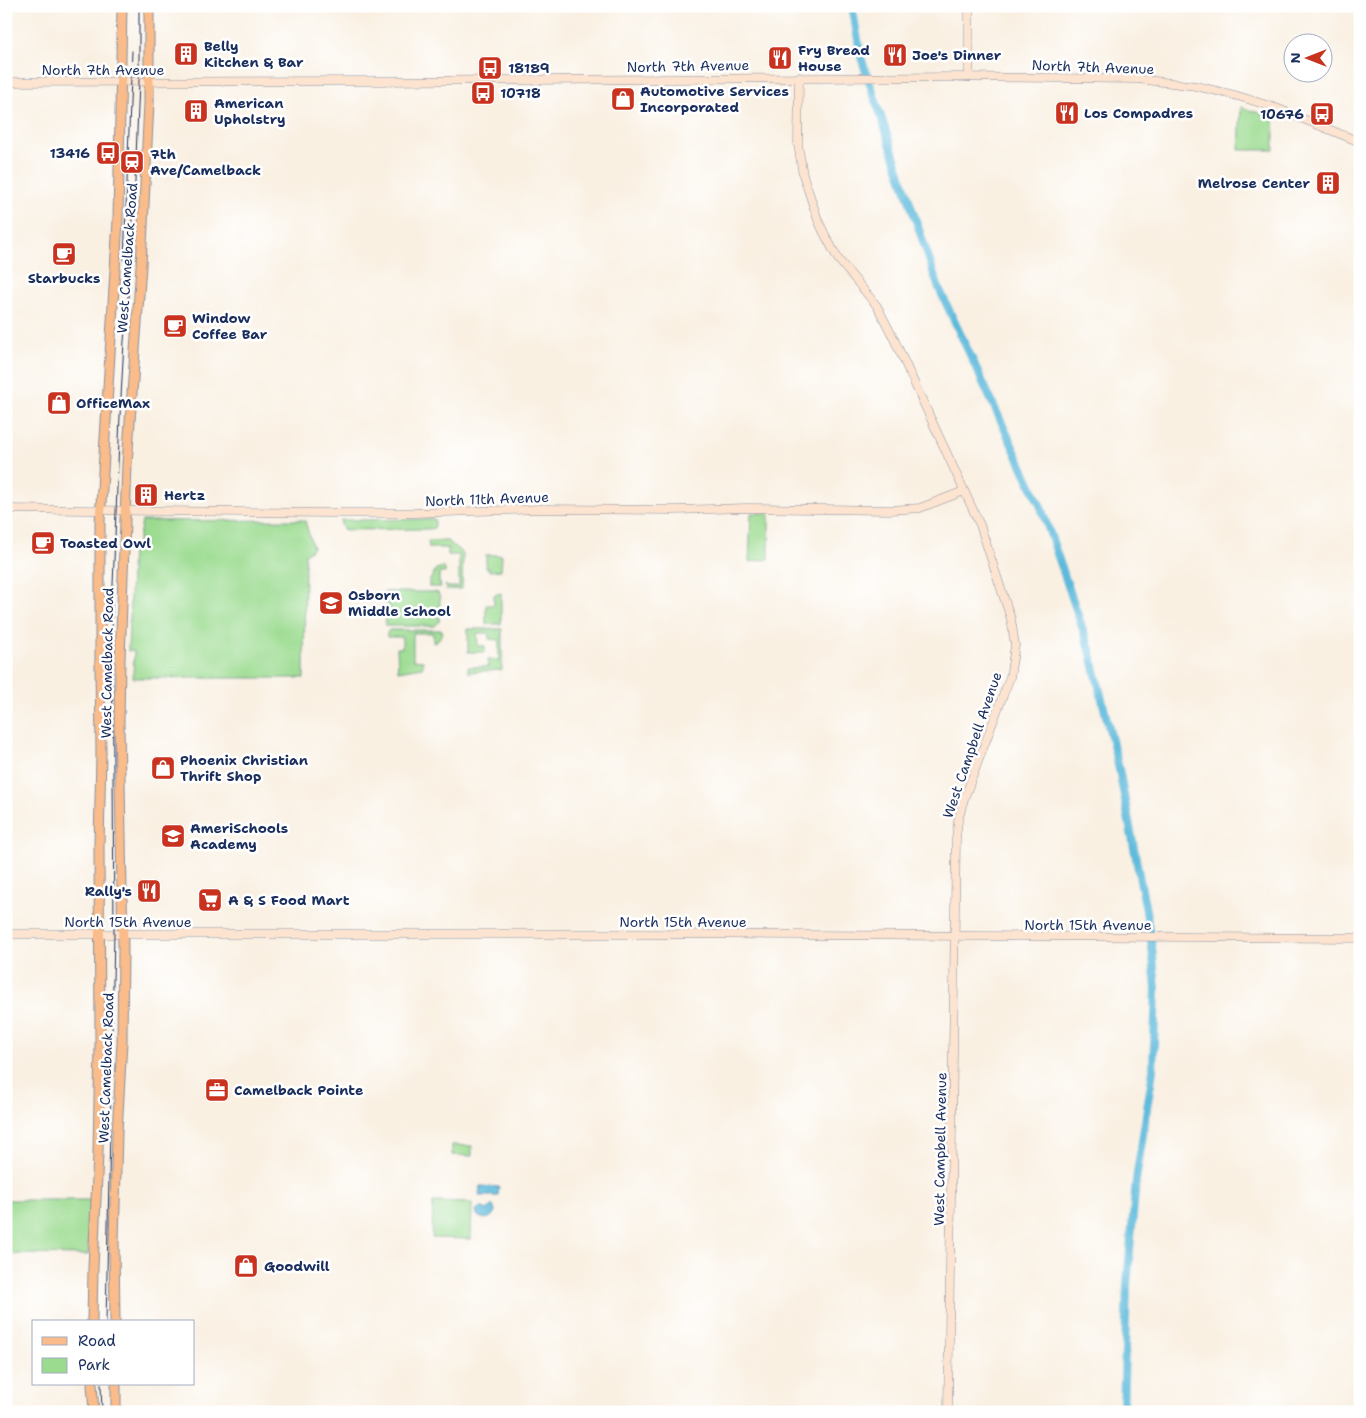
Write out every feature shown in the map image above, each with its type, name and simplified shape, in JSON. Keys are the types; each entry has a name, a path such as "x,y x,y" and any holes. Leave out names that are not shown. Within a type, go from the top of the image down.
{"main road":[{"name":"West Camelback Road","path":"92,1320 100,1028 101,510 116,276 122,6"},
{"name":"West Camelback Road","path":"115,1320 115,1235 118,1104 122,1042 123,934 119,723 128,440 144,215 150,82 149,6"},
{"path":"92,1386 94,1412"},
{"path":"116,1386 116,1412"}],"street":[{"path":"969,6 969,77"},
{"name":"North 7th Avenue","path":"6,82 799,77 969,77 1138,80 1196,86 1238,96 1276,108 1360,142"},
{"name":"West Campbell Avenue","path":"799,77 798,144 801,164 824,234 838,259 878,306 893,337 980,525 1008,605 1015,645 1010,677 964,799 958,821 955,853 948,1412"},
{"name":"North 11th Avenue","path":"6,509 263,513 413,513 747,508 891,510 920,508 964,490"},
{"name":"North 15th Avenue","path":"6,934 629,934 1360,938"}],"green space":[{"path":"1241,107 1271,117 1274,122 1274,150 1239,150"},
{"path":"751,513 769,513 769,559 749,562"},
{"path":"435,519 434,528 430,529 344,530 341,525 341,520"},
{"path":"142,521 305,521 313,548 305,554 304,678 133,678 134,651 128,651 132,546 137,546"},
{"path":"428,541 448,541 463,554 462,588 446,590 445,585 448,587 459,587 459,555 448,555 448,548 429,548"},
{"path":"486,555 502,555 501,570 489,571 489,568 486,568"},
{"path":"443,567 445,573 439,573 441,587 429,587 429,582 436,569"},
{"path":"385,592 438,593 440,598 439,622 435,626 385,626 385,616 389,612 389,605 385,603"},
{"path":"501,593 501,624 486,624 486,605 494,605 494,595"},
{"path":"468,629 502,629 502,670 468,672 468,667 488,667 488,660 499,660 499,640 489,639 489,633 477,633 478,646 485,646 485,652 468,652"},
{"path":"389,630 442,630 437,641 433,643 433,633 413,633 413,660 423,661 423,667 398,671 397,648 402,648 402,637 387,637"},
{"path":"452,1145 472,1146 472,1156 452,1155"},
{"path":"6,1200 91,1200 88,1255 6,1254"},
{"path":"433,1202 472,1203 471,1239 432,1238"}],"water":[{"path":"480,1186 499,1187 498,1196 479,1196"},
{"path":"493,1206 495,1211 490,1218 482,1218 477,1215 476,1210 481,1207 487,1210"}],"waterway":[{"path":"852,6 861,57 938,286 1041,507 1090,650 1119,769 1146,911 1156,989 1153,1070 1136,1180 1127,1285 1123,1412"}],"tram line":[{"path":"106,1320 114,934 112,609 124,341 135,182 139,82 139,6"},
{"path":"124,261 132,51"},
{"path":"101,1386 102,1412"}],"place":[{"name":"Belly Kitchen & Bar","path":"186,54"},
{"name":"Joe's Dinner","path":"895,55"},
{"name":"Fry Bread House","path":"780,58"},
{"name":"18189","path":"490,68"},
{"name":"10718","path":"483,93"},
{"name":"Automotive Services Incorporated","path":"623,99"},
{"name":"American Upholstry","path":"196,111"},
{"name":"Los Compadres","path":"1067,113"},
{"name":"10676","path":"1322,114"},
{"name":"13416","path":"108,153"},
{"name":"7th Ave/Camelback","path":"132,162"},
{"name":"Melrose Center","path":"1328,183"},
{"name":"Starbucks","path":"64,254"},
{"name":"Window Coffee Bar","path":"175,326"},
{"name":"OfficeMax","path":"59,403"},
{"name":"Hertz","path":"146,495"},
{"name":"Toasted Owl","path":"43,543"},
{"name":"Osborn Middle School","path":"331,603"},
{"name":"Phoenix Christian Thrift Shop","path":"163,768"},
{"name":"AmeriSchools Academy","path":"173,836"},
{"name":"Rally's","path":"149,891"},
{"name":"A & S Food Mart","path":"210,900"},
{"name":"Camelback Pointe","path":"217,1090"},
{"name":"Goodwill","path":"246,1266"}]}
